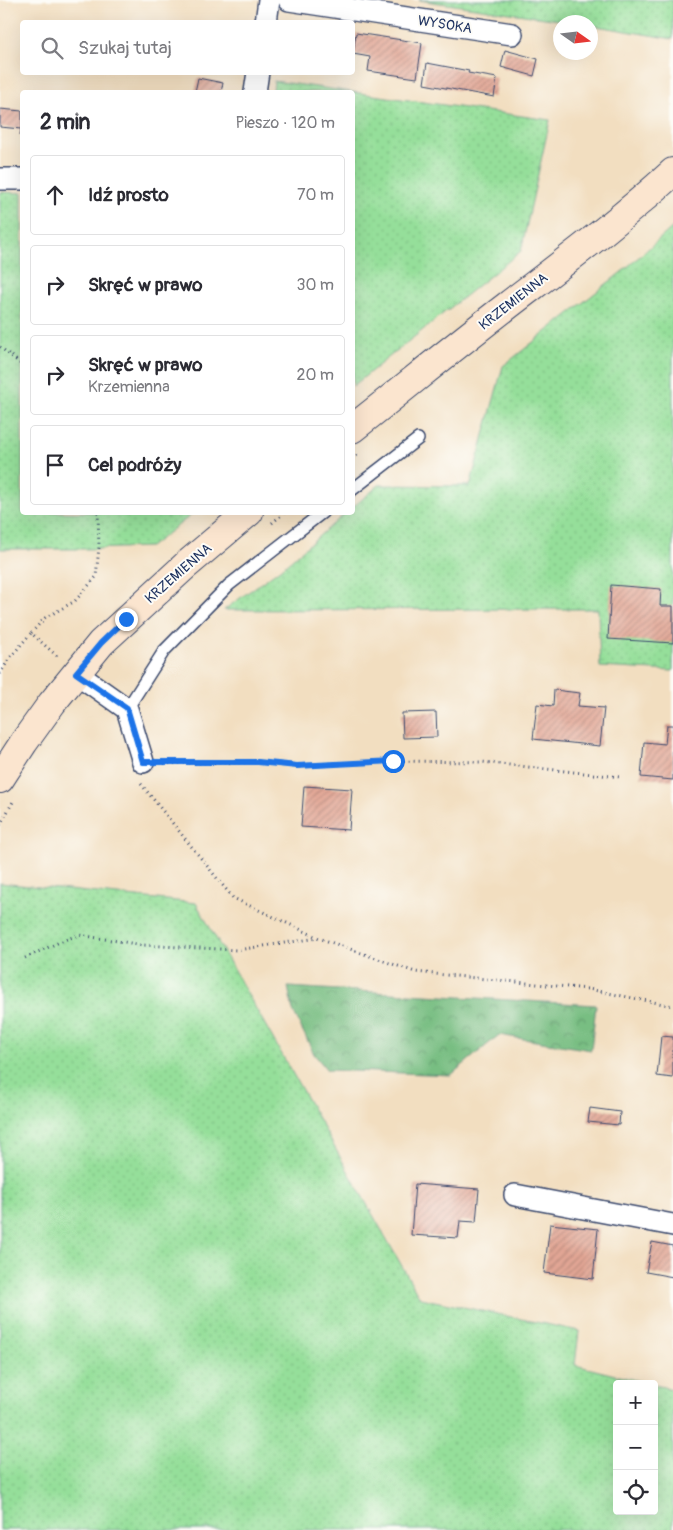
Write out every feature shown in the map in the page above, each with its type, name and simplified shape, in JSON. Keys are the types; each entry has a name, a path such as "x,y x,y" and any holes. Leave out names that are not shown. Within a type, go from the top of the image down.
{"main road":[{"name":"KRZEMIENNA","path":"355,427 557,268 653,191 673,172"},
{"name":"KRZEMIENNA","path":"8,788 29,734 101,643 185,566 257,520"}],"street":[{"path":"266,20 269,0"},
{"name":"WYSOKA","path":"289,0 512,34"},
{"path":"255,90 258,75"},
{"path":"0,179 20,179"},
{"path":"76,673 127,708 143,762"},
{"path":"515,1196 673,1224"}],"lane":[{"path":"355,488 418,439"},
{"path":"127,708 164,650 229,585 319,515"}],"path":[{"path":"0,347 20,364"},
{"path":"0,674 9,659 45,618 75,602 96,577 99,547 98,515"},
{"path":"257,520 274,515"},
{"path":"31,633 76,673"},
{"path":"620,777 482,762 393,761 297,766 258,762 143,762 140,784 233,898 319,938 415,972 588,989 673,1006"},
{"path":"0,825 8,788"},
{"path":"25,958 79,935 143,945 237,950 319,938"}],"green space":[{"path":"419,0 673,0 673,39 598,26 598,15 553,15 553,19"},
{"path":"274,81 338,90 273,90"},
{"path":"355,92 550,120 521,251 355,384"},
{"path":"0,192 20,193 20,515 191,515 150,547 0,549"},
{"path":"673,227 673,671 600,667 598,609 224,610 284,566 344,515 355,515 355,505 379,485 470,486 503,366 624,270"},
{"path":"0,883 196,903 420,1298 579,1331 575,1365 635,1380 613,1380 613,1515 658,1515 658,1386 673,1389 673,1530 0,1530"},
{"path":"288,987 596,1005 591,1050 499,1035 451,1075 327,1070 314,1054 293,1011"}],"building":[{"path":"356,33 422,43 417,78 368,71 370,57 355,54"},
{"path":"505,50 538,59 534,76 501,67"},
{"path":"427,63 497,78 494,97 424,84"},
{"path":"198,78 223,83 221,90 195,90"},
{"path":"0,109 20,111 20,129 0,127"},
{"path":"611,585 661,589 660,606 673,606 673,643 608,639"},
{"path":"554,690 580,693 578,706 604,708 600,746 533,739 537,704 553,706"},
{"path":"436,712 437,737 403,738 402,713"},
{"path":"667,725 673,725 673,780 641,777 644,742 665,744"},
{"path":"304,786 352,789 349,830 301,827"},
{"path":"661,1036 673,1037 673,1078 657,1076"},
{"path":"590,1108 620,1112 619,1125 588,1122"},
{"path":"415,1184 479,1189 476,1222 460,1221 458,1238 411,1235"},
{"path":"550,1224 598,1229 593,1279 544,1273"},
{"path":"652,1242 673,1246 673,1277 646,1272"}],"route":[{"path":"126,619 101,643 76,673 127,708 143,762 258,762 297,766 393,761"}]}
